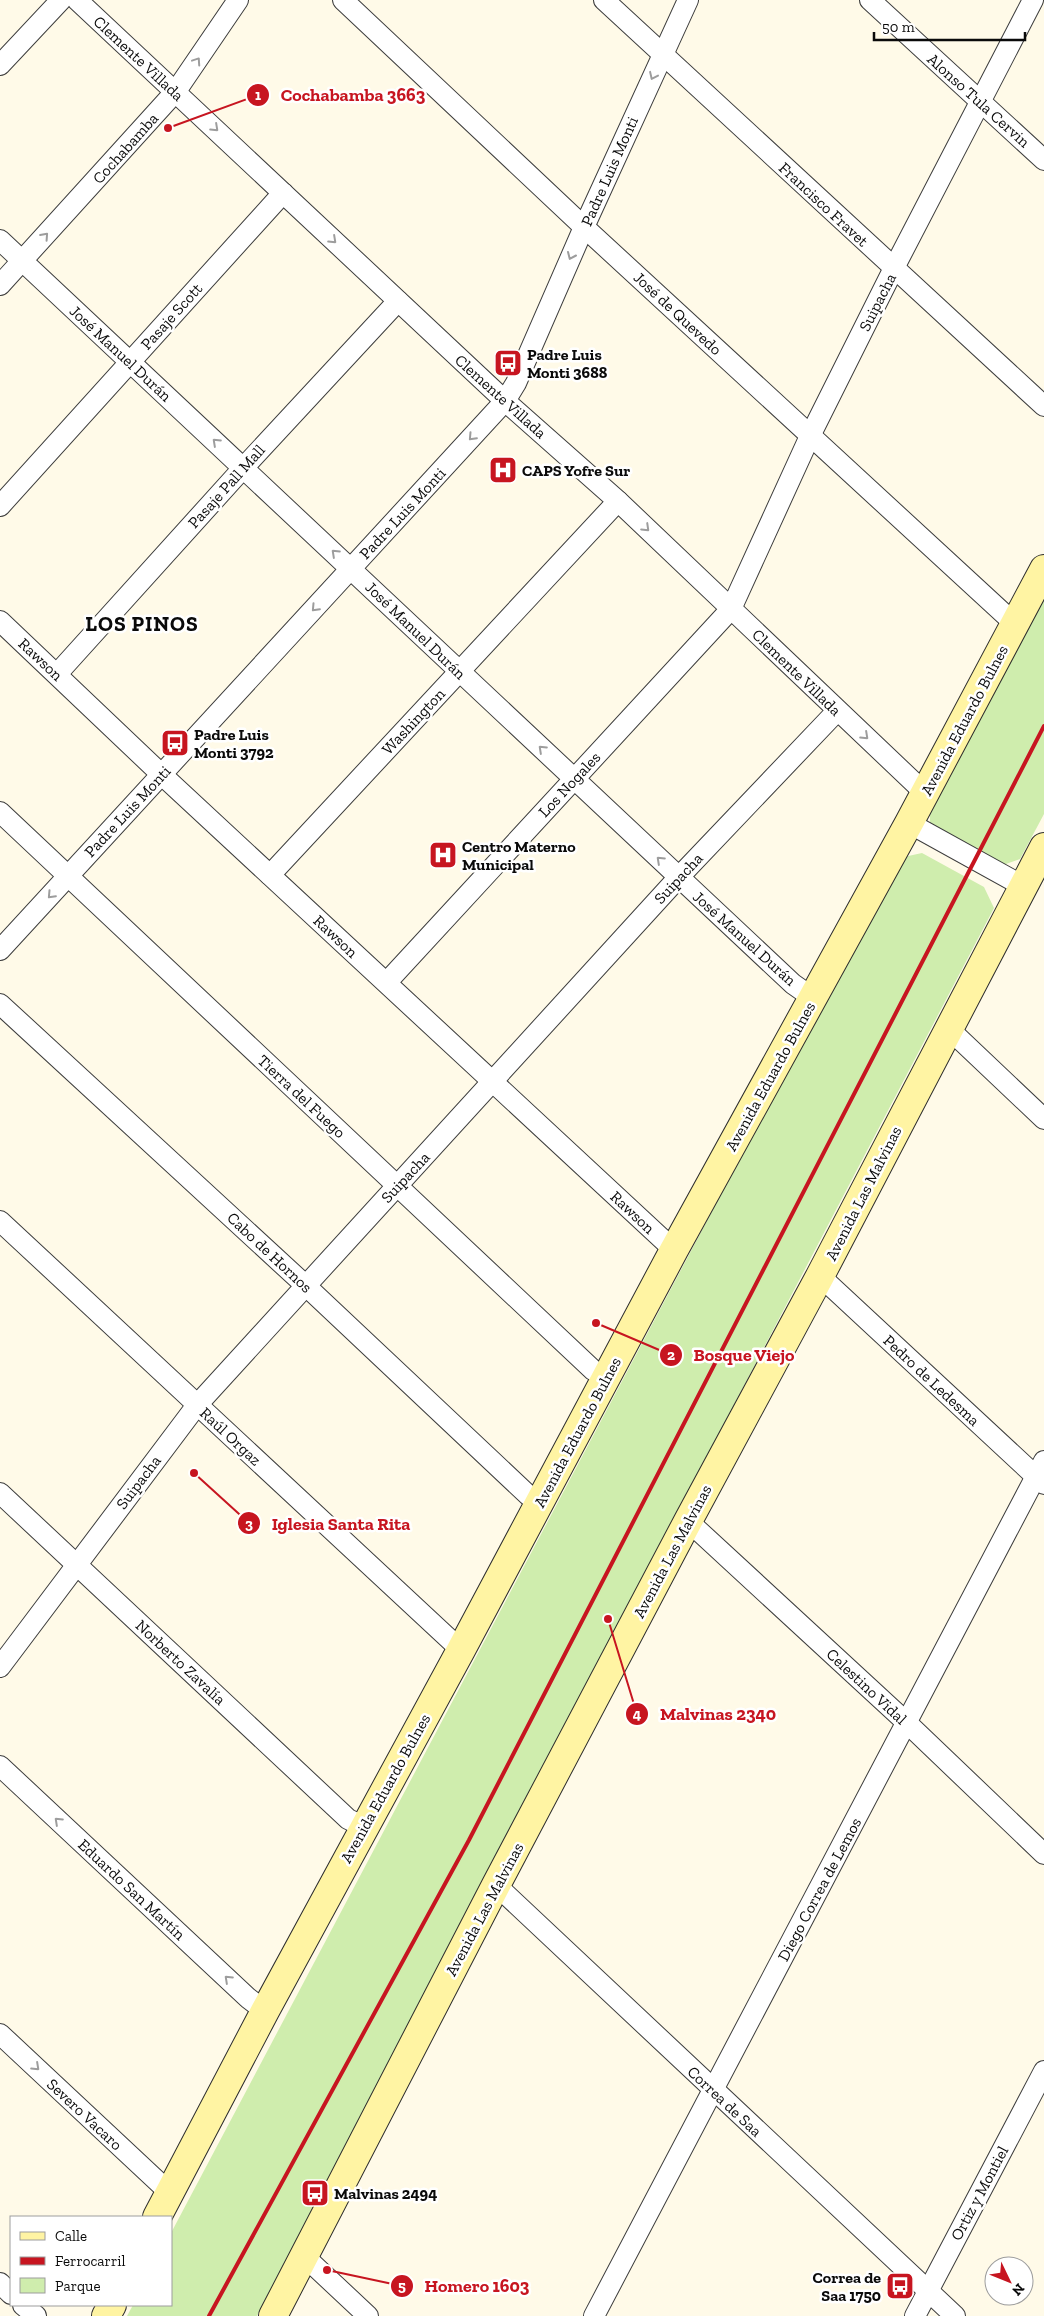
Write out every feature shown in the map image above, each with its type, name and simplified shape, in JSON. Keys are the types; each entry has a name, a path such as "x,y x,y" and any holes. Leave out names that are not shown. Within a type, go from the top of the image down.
{"main road":[{"name":"Avenida Eduardo Bulnes","path":"158,2216 265,2011 461,1650 674,1250 909,823 1044,569"},
{"name":"Avenida Las Malvinas","path":"273,2316 496,1885 820,1276 1044,847"}],"street":[{"path":"0,64 62,0"},
{"name":"Clemente Villada","path":"76,0 505,401 618,501 925,793"},
{"name":"Cochabamba","path":"0,285 176,92 238,0"},
{"name":"José de Quevedo","path":"343,0 584,227 1015,624"},
{"name":"Francisco Fravet","path":"604,0 1044,406"},
{"name":"Padre Luis Monti","path":"0,950 505,401 516,383 584,227 688,0"},
{"name":"Alonso Tula Cervin","path":"870,0 1044,160"},
{"name":"Suipacha","path":"731,609 810,436 894,268 1033,0"},
{"name":"Pasaje Scott","path":"0,506 283,193"},
{"name":"José Manuel Durán","path":"0,240 244,467 678,878 793,984 813,998"},
{"name":"Pasaje Pall Mall","path":"56,674 398,300"},
{"name":"Washington","path":"270,875 618,501"},
{"name":"Los Nogales","path":"387,982 731,609"},
{"name":"Rawson","path":"0,621 161,774 674,1250"},
{"name":"Suipacha","path":"0,1667 197,1405 678,878 837,711"},
{"name":"Tierra del Fuego","path":"0,812 593,1370 606,1378"},
{"path":"909,823 1024,886"},
{"name":"Cabo de Hornos","path":"0,1004 305,1285 528,1495 539,1502"},
{"path":"948,1028 1044,1118"},
{"name":"Raúl Orgaz","path":"0,1221 461,1650"},
{"name":"Pedro de Ledesma","path":"820,1276 1041,1474"},
{"name":"Diego Correa de Lemos","path":"594,2316 906,1722 1041,1474"},
{"name":"Norberto Zavalía","path":"0,1493 348,1819 364,1827"},
{"name":"Celestino Vidal","path":"688,1521 906,1722 1044,1854"},
{"name":"Eduardo San Martín","path":"0,1766 248,1998 265,2011"},
{"name":"Correa de Saa","path":"496,1885 954,2316"},
{"name":"Severo Vacaro","path":"0,2034 170,2193"},
{"name":"Ortiz y Montiel","path":"914,2316 1044,2070"},
{"path":"304,2256 368,2316"},
{"path":"0,2283 10,2293"},
{"path":"24,2306 36,2316"}],"green space":[{"path":"1044,581 1044,814 1020,859 1003,865 930,827 930,797"},
{"path":"922,853 984,887 994,908 257,2316 127,2316 132,2306 172,2306 172,2231 899,858"}],"railway":[{"path":"209,2316 469,1840 1044,726"}],"place":[{"name":"Cochabamba 3663","path":"168,128"},
{"name":"Padre Luis Monti 3688","path":"508,363"},
{"name":"CAPS Yofre Sur","path":"503,470"},
{"name":"Padre Luis Monti 3792","path":"175,743"},
{"name":"Centro Materno Municipal","path":"443,855"},
{"name":"Bosque Viejo","path":"596,1323"},
{"name":"Iglesia Santa Rita","path":"194,1473"},
{"name":"Malvinas 2340","path":"608,1619"},
{"name":"Malvinas 2494","path":"315,2193"},
{"name":"Homero 1603","path":"327,2270"},
{"name":"Correa de Saa 1750","path":"900,2286"}],"district":[{"name":"LOS PINOS","path":"142,624"}]}
